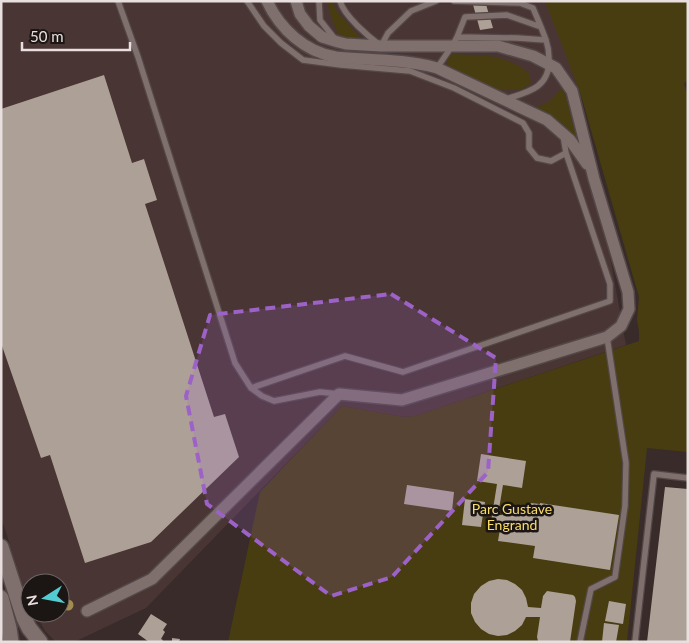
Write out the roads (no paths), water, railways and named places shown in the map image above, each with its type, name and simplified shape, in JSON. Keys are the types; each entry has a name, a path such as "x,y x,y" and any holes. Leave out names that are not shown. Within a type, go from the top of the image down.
{"street":[{"path":"267,1 274,16 290,34 311,48 328,56 406,62 437,68 547,120 570,140 585,160 594,180"},
{"path":"274,1 280,17 290,34"},
{"path":"87,611 152,579 339,394 402,400 607,337 621,326 629,309 628,292 594,180 572,91 556,68 533,56 498,46 454,42 381,46 338,42 322,37 309,26 303,20 296,1"},
{"path":"1,547 30,635 40,642"},
{"path":"1,598 11,641"}],"lane":[{"path":"118,1 138,57 235,363 251,388 274,402 320,392 339,394"},
{"path":"247,1 264,26 281,44 303,60 416,73 454,88 523,123 529,133 529,148 537,158 551,161 566,153"},
{"path":"319,1 320,20 338,42"},
{"path":"340,1 348,16 381,46 388,34 411,11 436,1"},
{"path":"454,1 520,2 534,8 549,47 549,65 546,77 542,84 532,90 504,100"},
{"path":"437,68 454,42 465,17 507,15 541,27"},
{"path":"454,42 517,38 546,40"},
{"path":"251,388 345,356 403,372 610,301 610,284 566,153 563,133"},
{"path":"580,642 591,589 615,577 625,506 626,463 607,337"},
{"path":"635,642 654,474 688,478"}],"park label":[{"name":"Parc Gustave Engrand","path":"512,516"}]}
